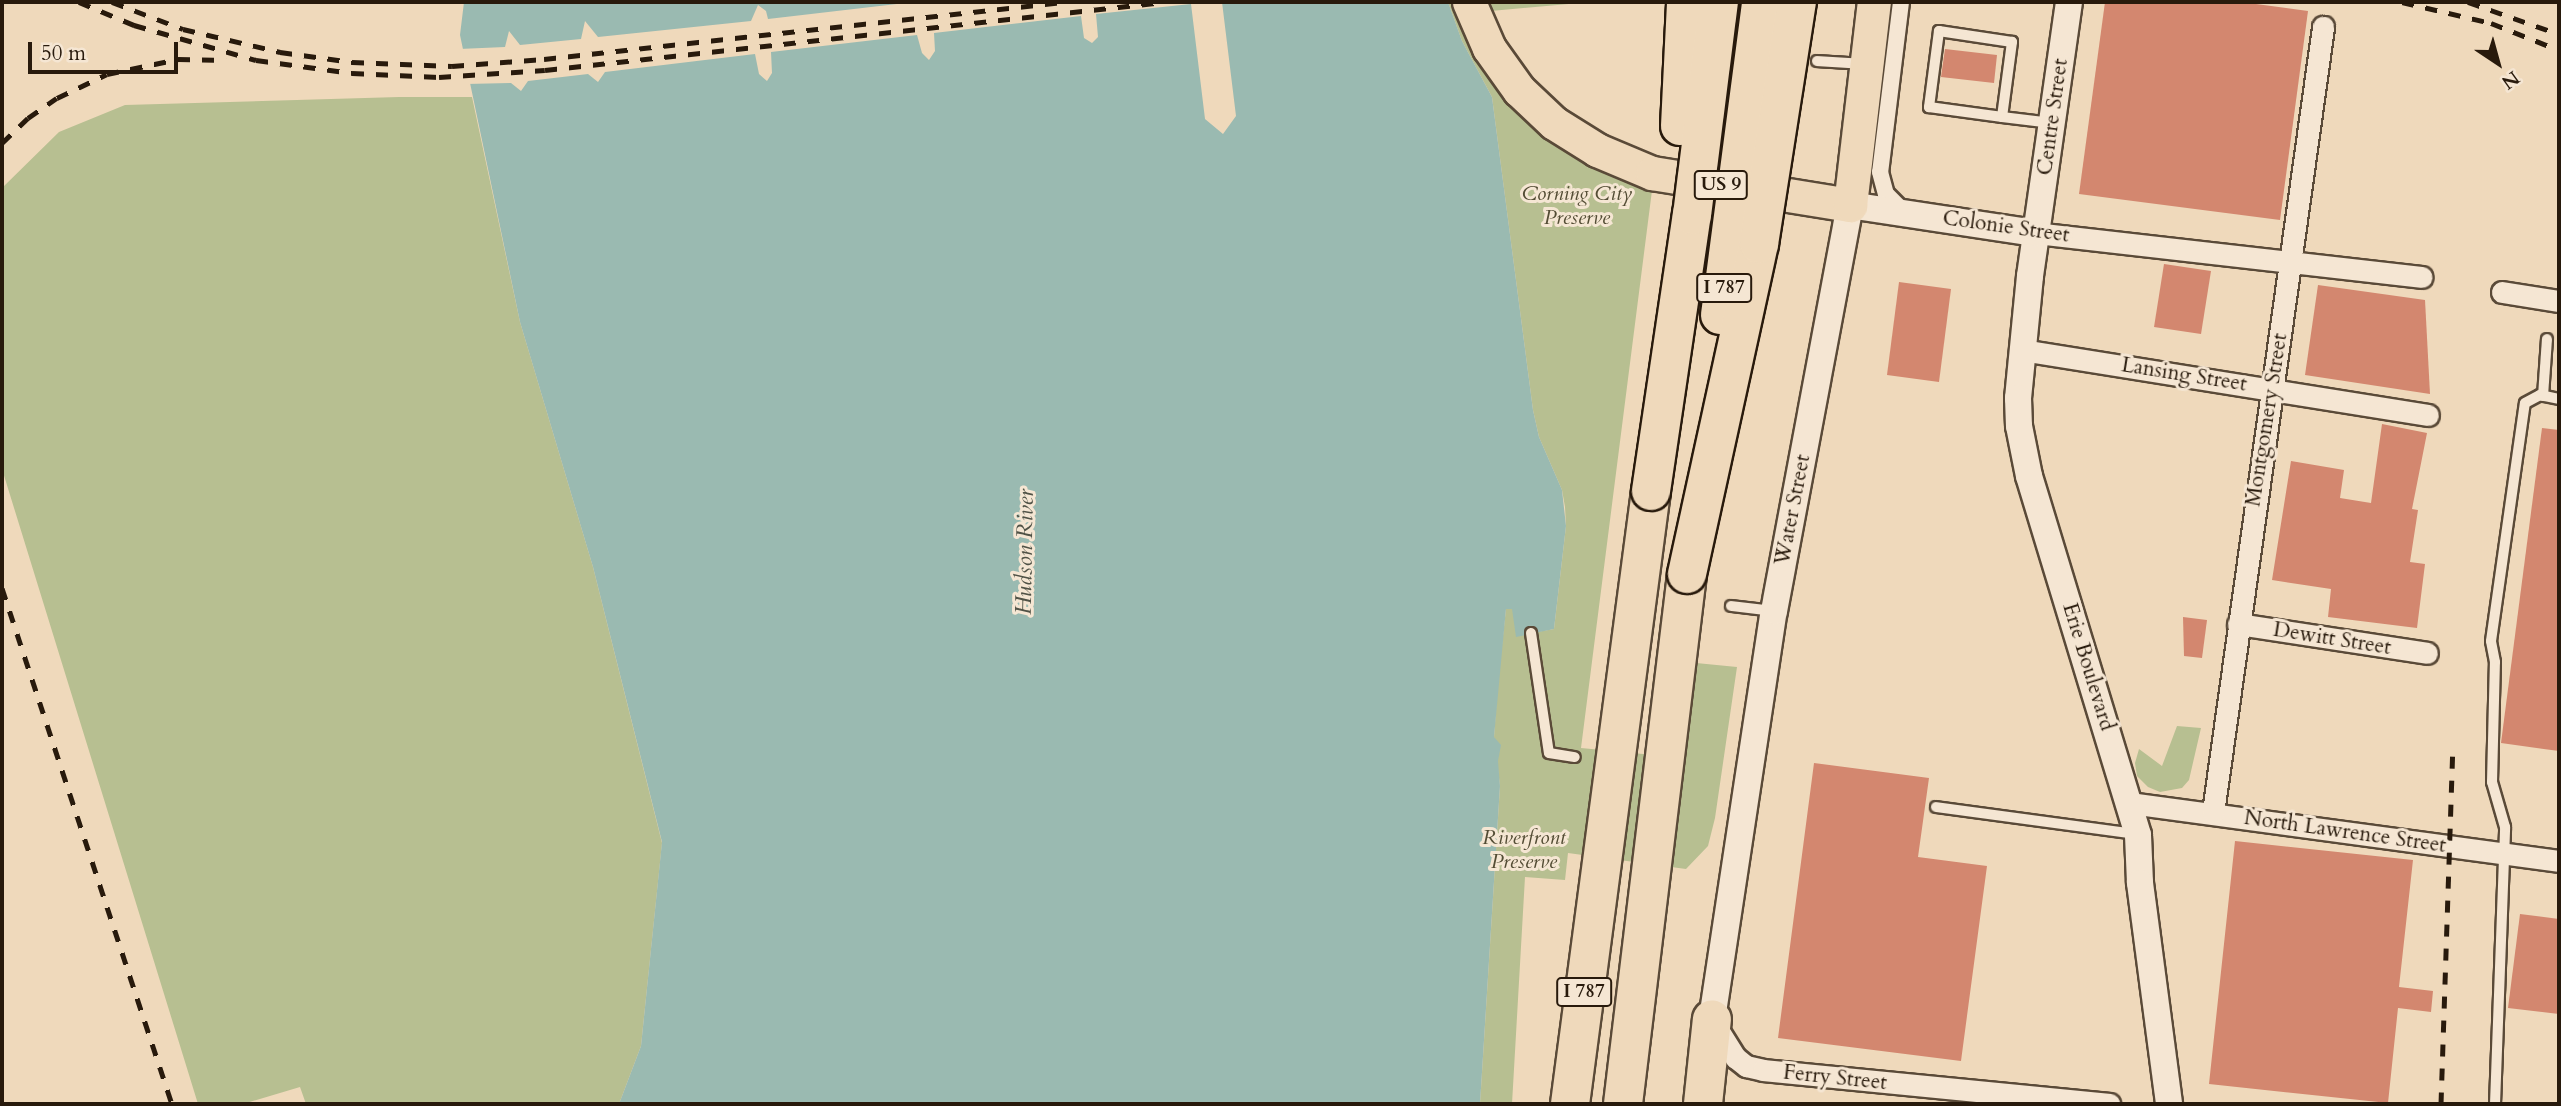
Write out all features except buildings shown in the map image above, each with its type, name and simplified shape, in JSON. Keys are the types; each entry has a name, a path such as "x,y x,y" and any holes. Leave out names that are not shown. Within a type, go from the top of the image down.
{"highway":[{"path":"1651,491 1666,255 1681,117 1686,2"},
{"name":"I 787","path":"1570,1104 1719,2"},
{"name":"I 787","path":"1623,1104 1687,575 1761,2"},
{"path":"1687,575 1759,244 1797,2"},
{"path":"1703,1104 1712,1019"}],"main road":[{"name":"Colonie Street","path":"1469,2 1489,48 1519,90 1554,123 1597,150 1652,173 1850,205"},
{"name":"Water Street","path":"1850,205 1874,2"}],"street":[{"path":"1901,2 1881,172 1886,194 1903,212"},
{"name":"Centre Street","path":"2036,233 2069,2"},
{"name":"Montgomery Street","path":"2213,813 2323,27"},
{"name":"Colonie Street","path":"1850,205 2036,233 2292,260 2421,277"},
{"name":"Water Street","path":"1712,1019 1774,611 1850,205"},
{"name":"Erie Boulevard","path":"2036,233 2018,398 2022,448 2138,835 2140,883 2169,1104"},
{"path":"2502,292 2559,301"},
{"name":"Lansing Street","path":"2022,350 2428,415"},
{"name":"Dewitt Street","path":"2238,624 2427,653"},
{"name":"North Lawrence Street","path":"2130,803 2559,861"},
{"name":"Ferry Street","path":"1712,1019 1736,1058 1746,1066 1755,1068 2109,1104"}],"lane":[{"path":"2002,117 2012,42 1940,31 1929,107 2002,117 2052,123"},
{"path":"1817,61 1866,65"},
{"path":"2543,396 2547,339"},
{"path":"2495,1104 2505,827 2493,782 2495,662 2491,641 2525,403 2543,396 2559,399"},
{"path":"1731,606 1774,611"},
{"path":"1531,634 1549,753 1575,757"},
{"path":"1936,807 2138,835"}],"green space":[{"name":"Corning City Preserve","path":"1448,2 1591,2 1491,11 1498,37 1547,98 1591,131 1656,159 1581,748 1674,757 1686,662 1737,667 1715,818 1708,846 1686,869 1568,853 1565,880 1525,877 1512,1104 1480,1104 1500,786 1494,737 1498,681 1506,609 1512,608 1531,633 1554,629 1566,526 1565,507 1562,490 1539,437 1533,410 1492,97 1462,41"},
{"path":"472,97 520,322 593,567 662,843 641,1046 619,1104 306,1104 300,1087 243,1104 198,1104 2,469 2,188 59,132 125,105"},
{"path":"2177,726 2201,728 2189,780 2182,788 2160,792 2148,787 2137,776 2135,763 2139,749 2162,766"}],"water":[{"name":"Hudson River","path":"464,2 1448,2 1462,41 1492,97 1533,410 1539,437 1562,490 1566,526 1554,629 1516,637 1512,609 1506,609 1494,737 1501,745 1498,761 1500,786 1480,1104 619,1104 641,1046 662,842 593,567 520,322 460,35"}],"pier":[{"path":"914,2 1222,2 1236,116 1223,134 1205,119 1191,4 1096,14 1098,37 1092,43 1084,38 1081,16 934,33 935,51 929,60 922,53 917,35 771,52 772,73 767,81 759,74 755,54 605,72 598,82 588,74 528,81 521,91 511,83 466,84 459,49 505,47 509,31 520,45 581,39 585,21 598,37 751,21 758,5 766,11 768,19"}],"railway":[{"path":"79,2 134,25 256,60 352,73 439,77 545,70 1164,2"},
{"path":"112,2 183,29 280,52 352,62 452,66 544,59 1063,2"},
{"path":"2402,2 2491,23 2559,50"},
{"path":"2468,2 2559,34"},
{"path":"2,143 28,118 57,98 107,74 178,59 226,60"},
{"path":"2,588 172,1104"},
{"path":"2441,1104 2453,749"}],"park label":[{"name":"Riverfront Preserve","path":"1524,850"}]}
